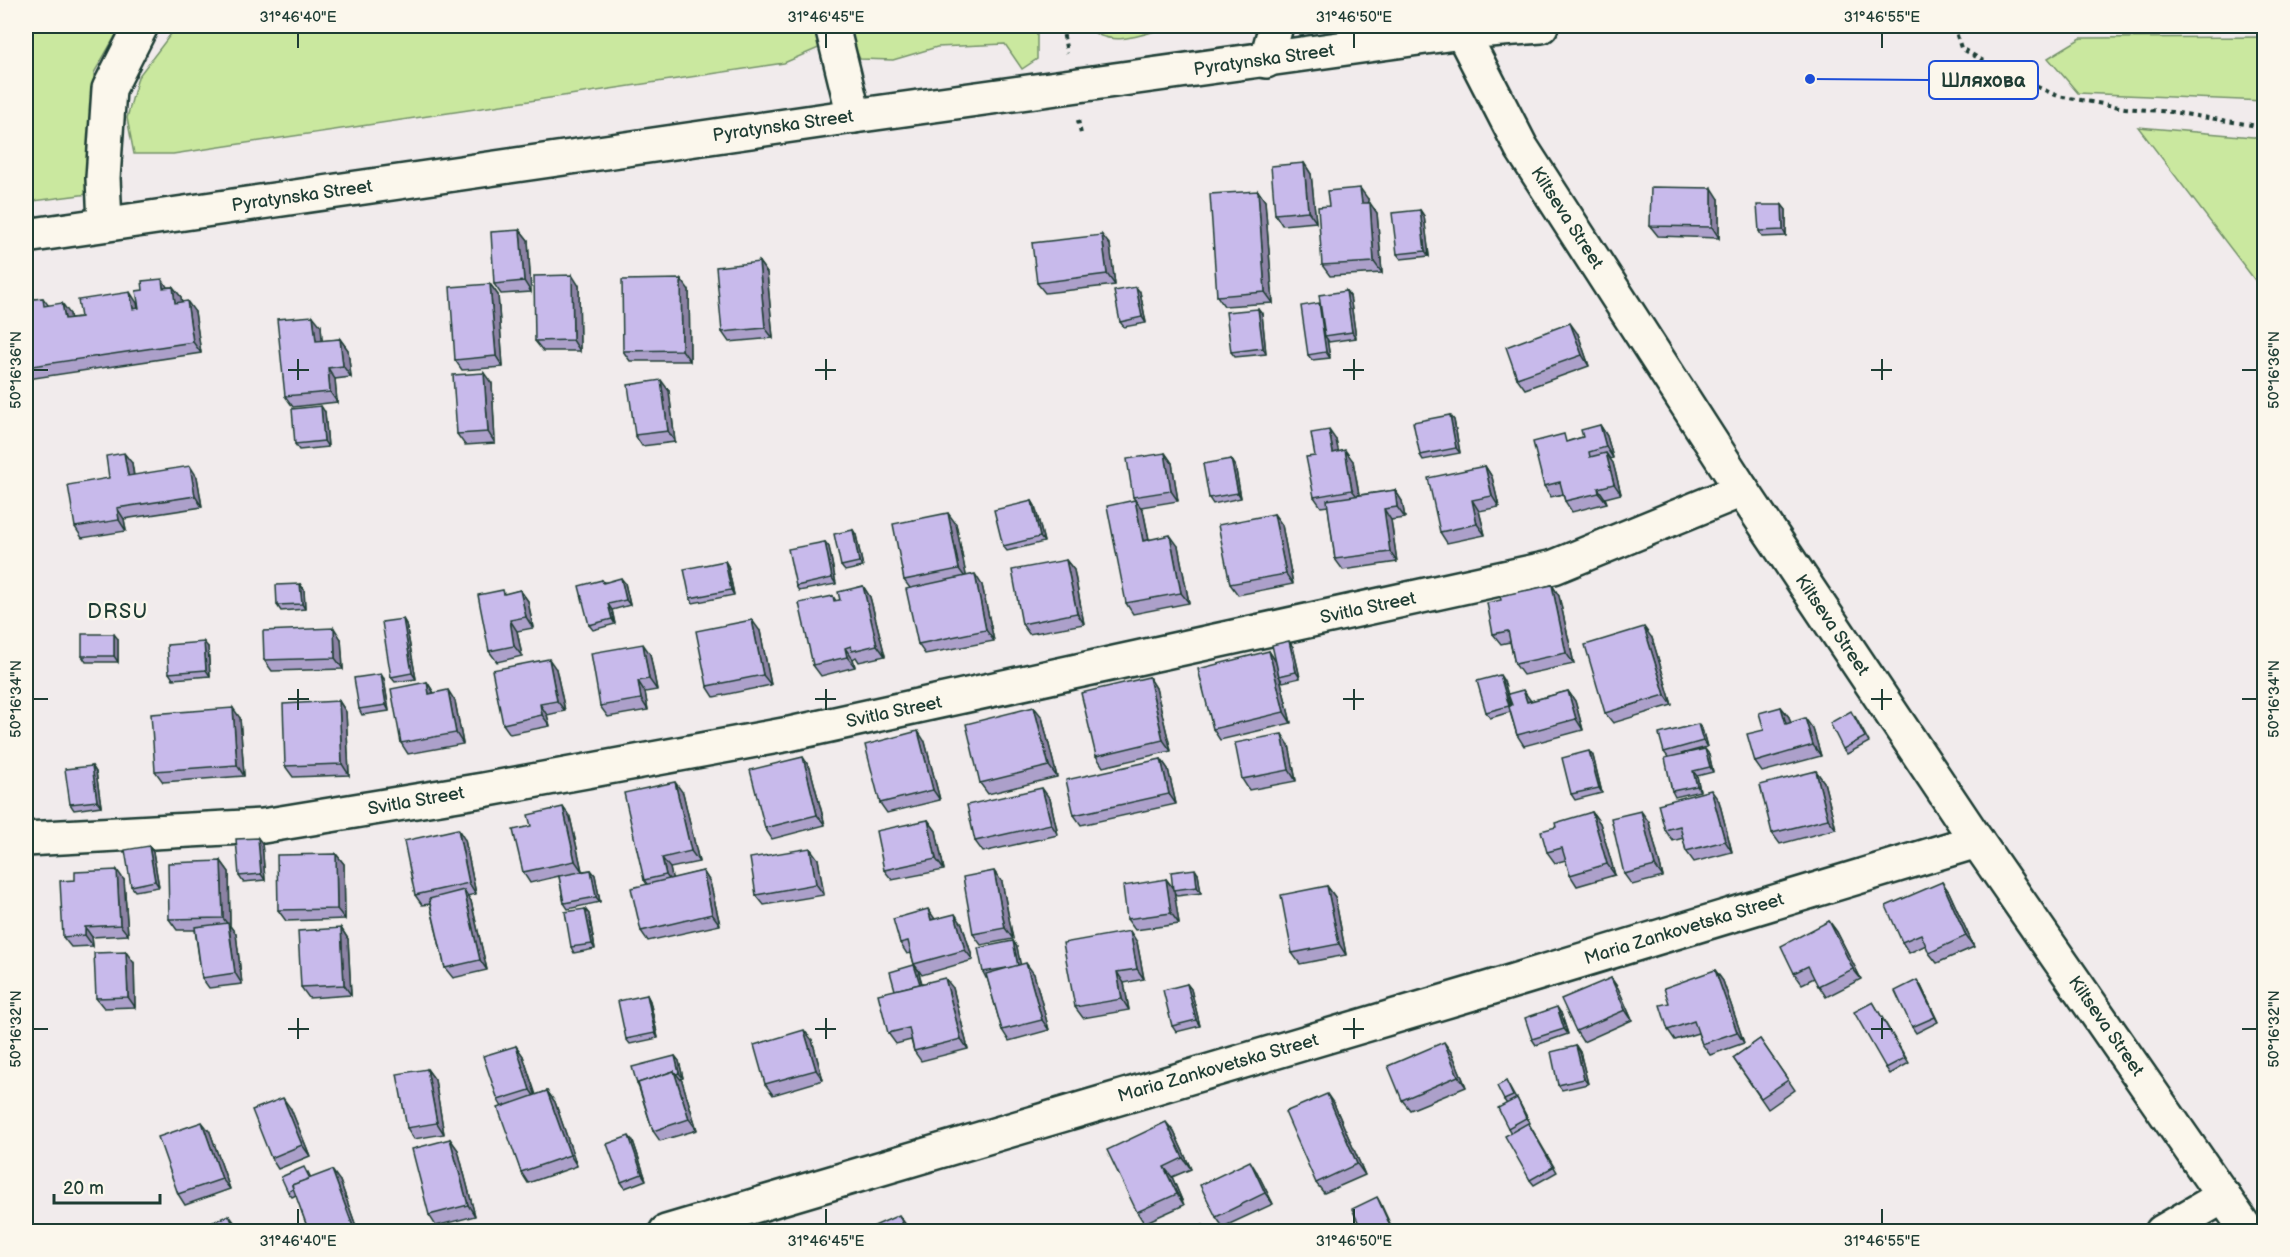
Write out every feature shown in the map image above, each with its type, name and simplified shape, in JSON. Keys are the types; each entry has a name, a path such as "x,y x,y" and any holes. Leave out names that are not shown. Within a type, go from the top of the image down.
{"street":[{"path":"105,224 103,178 109,89 141,26"},
{"path":"832,26 854,116"},
{"path":"1266,61 1276,26"},
{"name":"Pyratynska Street","path":"26,236 854,116 1266,61 1462,32 1541,26"},
{"name":"Kiltseva Street","path":"1462,32 1521,147 1742,490 1977,841 2248,1232"},
{"name":"Svitla Street","path":"26,839 263,826 483,790 789,734 1554,567 1742,490"},
{"name":"Maria Zankovetska Street","path":"666,1232 1977,841"},
{"path":"2162,1232 2224,1196"}],"path":[{"path":"1954,26 1961,48 2001,71 2058,96 2125,108 2172,112 2265,127"}],"green space":[{"path":"26,26 121,26 94,73 88,194 26,202"},
{"path":"177,26 822,26 821,47 784,63 173,154 134,154 127,118 138,77"},
{"path":"845,26 1037,26 1037,59 1022,69 1005,44 937,47 893,60 860,59"},
{"path":"1087,26 1171,26 1139,36 1116,39 1095,33"},
{"path":"2264,37 2264,101 2078,93 2048,58 2081,38"},
{"path":"2138,127 2264,138 2264,292"}],"building":[{"path":"1304,163 1308,211 1275,214 1271,166"},
{"path":"1651,187 1712,188 1712,227 1650,226"},
{"path":"1360,188 1362,203 1370,203 1374,262 1322,265 1318,207 1329,206 1327,191"},
{"path":"1258,191 1265,292 1217,296 1210,194"},
{"path":"1757,205 1782,205 1783,230 1759,231"},
{"path":"1420,210 1425,251 1397,254 1392,213"},
{"path":"520,230 524,281 494,284 491,232"},
{"path":"1102,235 1107,274 1037,283 1032,243"},
{"path":"759,262 765,328 722,332 716,267"},
{"path":"572,275 573,340 535,341 534,276"},
{"path":"162,279 163,288 173,287 175,303 187,301 193,342 26,367 26,300 43,298 44,306 62,303 65,319 81,317 78,300 130,292 133,309 139,308 136,291 143,290 142,281"},
{"path":"681,279 682,350 623,351 622,280"},
{"path":"490,284 496,356 455,360 450,287"},
{"path":"1136,287 1142,317 1120,322 1114,291"},
{"path":"1346,291 1352,332 1325,336 1319,295"},
{"path":"1319,303 1326,352 1308,355 1301,306"},
{"path":"1258,309 1263,348 1231,352 1226,312"},
{"path":"313,316 316,341 340,339 343,366 328,368 330,392 285,396 277,319"},
{"path":"1570,323 1582,355 1517,378 1506,347"},
{"path":"484,373 488,432 457,434 453,375"},
{"path":"661,380 668,431 635,435 628,385"},
{"path":"321,406 324,441 295,444 292,409"},
{"path":"1450,415 1456,448 1420,455 1413,422"},
{"path":"1600,425 1606,447 1589,452 1590,457 1606,453 1614,484 1598,488 1599,493 1565,501 1560,482 1544,486 1533,442 1564,434 1566,442 1583,437 1581,430"},
{"path":"1329,430 1333,453 1345,450 1352,490 1314,497 1306,457 1315,456 1311,433"},
{"path":"124,453 128,476 190,466 195,496 117,508 119,520 75,527 68,485 109,478 106,456"},
{"path":"1165,453 1171,491 1133,497 1127,459"},
{"path":"1231,459 1238,493 1209,498 1203,464"},
{"path":"1485,466 1492,496 1472,500 1477,524 1440,532 1428,478"},
{"path":"1395,490 1397,507 1384,509 1390,552 1335,559 1327,500"},
{"path":"1135,500 1143,541 1170,535 1181,593 1126,603 1107,506"},
{"path":"1032,501 1040,537 1003,546 994,510"},
{"path":"948,513 959,569 904,580 893,524"},
{"path":"1274,514 1286,574 1230,584 1218,525"},
{"path":"853,530 859,562 841,566 834,534"},
{"path":"825,542 832,578 796,586 788,549"},
{"path":"1066,560 1077,613 1022,624 1012,570"},
{"path":"725,561 731,590 690,598 684,569"},
{"path":"975,574 986,630 918,644 906,589"},
{"path":"621,578 626,600 608,604 612,619 589,625 579,586"},
{"path":"300,584 302,604 277,605 276,585"},
{"path":"1552,585 1566,653 1515,664 1508,631 1493,634 1487,603 1501,600 1500,596"},
{"path":"863,586 877,645 852,651 851,646 845,648 847,657 813,665 799,603 833,596 834,601 840,600 838,592"},
{"path":"503,590 504,594 520,590 526,617 510,620 514,646 489,651 478,595"},
{"path":"403,619 412,673 391,677 382,622"},
{"path":"752,620 763,675 707,686 696,631"},
{"path":"1644,627 1665,695 1605,713 1585,645"},
{"path":"334,628 335,658 264,660 263,631"},
{"path":"82,634 114,634 114,656 82,656"},
{"path":"1289,641 1296,672 1279,676 1272,645"},
{"path":"204,642 206,670 169,673 167,645"},
{"path":"643,644 649,679 638,681 641,699 600,706 591,653"},
{"path":"1269,651 1284,712 1213,729 1198,669"},
{"path":"549,659 557,701 540,704 542,715 503,724 492,670"},
{"path":"381,674 386,705 359,709 354,678"},
{"path":"1500,675 1509,706 1486,712 1477,681"},
{"path":"1149,677 1163,740 1096,756 1081,693"},
{"path":"427,682 429,694 448,690 456,733 401,743 391,689"},
{"path":"1523,690 1527,702 1568,691 1576,719 1517,735 1509,707 1512,705 1508,694"},
{"path":"339,701 342,764 285,766 283,704"},
{"path":"1034,707 1049,766 980,783 966,724"},
{"path":"1781,707 1786,724 1805,718 1813,745 1755,762 1747,734 1764,730 1759,713"},
{"path":"233,708 237,765 155,771 151,714"},
{"path":"1851,711 1865,737 1843,749 1830,723"},
{"path":"1698,724 1703,741 1664,752 1659,734"},
{"path":"918,731 933,790 880,803 865,745"},
{"path":"1282,734 1289,770 1242,779 1235,743"},
{"path":"1705,749 1710,767 1693,771 1697,786 1672,791 1665,758"},
{"path":"1589,751 1599,788 1571,794 1562,758"},
{"path":"803,757 817,815 765,828 750,770"},
{"path":"1161,759 1169,794 1074,815 1066,780"},
{"path":"92,766 97,801 70,804 65,769"},
{"path":"1816,771 1828,819 1772,833 1760,785"},
{"path":"675,782 691,851 662,858 666,875 644,880 624,793"},
{"path":"1042,788 1051,824 975,841 967,805"},
{"path":"1711,790 1725,841 1686,851 1680,826 1665,830 1658,804"},
{"path":"563,807 575,861 523,872 513,830 531,826 528,815"},
{"path":"1641,811 1655,866 1624,874 1611,818"},
{"path":"1592,812 1607,864 1570,875 1562,848 1547,852 1541,831 1556,827 1555,823"},
{"path":"928,820 936,859 884,870 876,831"},
{"path":"458,829 469,883 415,895 404,841"},
{"path":"258,838 261,874 239,876 236,839"},
{"path":"149,846 155,881 131,886 125,850"},
{"path":"810,848 816,884 756,895 750,858"},
{"path":"336,854 337,909 278,910 277,855"},
{"path":"221,861 223,918 169,919 168,863"},
{"path":"1195,869 1197,887 1173,890 1171,872"},
{"path":"117,870 120,925 85,927 85,935 63,937 60,881 75,880 75,872"},
{"path":"591,870 596,897 564,903 559,876"},
{"path":"703,871 712,914 641,931 631,888"},
{"path":"994,871 1005,928 973,934 963,877"},
{"path":"1166,879 1171,913 1127,919 1123,886"},
{"path":"1942,882 1966,936 1929,953 1921,934 1902,942 1886,906"},
{"path":"1327,886 1339,944 1292,953 1281,895"},
{"path":"464,890 480,960 445,968 429,899"},
{"path":"585,909 592,944 571,947 565,912"},
{"path":"928,909 931,920 955,914 965,950 914,964 908,941 900,943 893,919"},
{"path":"1829,921 1853,969 1818,986 1808,966 1794,973 1781,946"},
{"path":"228,923 235,973 202,978 195,927"},
{"path":"341,928 344,985 301,987 298,931"},
{"path":"1130,931 1137,969 1117,972 1122,999 1075,1007 1063,943"},
{"path":"1013,941 1018,966 983,972 978,948"},
{"path":"126,952 128,997 96,998 94,953"},
{"path":"1026,963 1042,1020 1002,1030 986,974"},
{"path":"914,965 920,984 895,990 890,972"},
{"path":"1715,970 1737,1032 1702,1044 1694,1021 1668,1030 1660,1005 1669,1003 1664,988"},
{"path":"945,978 961,1039 914,1051 909,1028 888,1033 878,994"},
{"path":"1611,978 1625,1010 1576,1031 1561,999"},
{"path":"1917,980 1935,1017 1912,1027 1895,991"},
{"path":"1187,984 1196,1020 1172,1026 1163,990"},
{"path":"647,995 655,1033 626,1039 618,1001"},
{"path":"1873,1002 1905,1058 1886,1068 1854,1012"},
{"path":"1557,1007 1564,1029 1532,1039 1525,1018"},
{"path":"804,1030 816,1070 765,1084 754,1045"},
{"path":"1760,1039 1788,1080 1761,1098 1733,1058"},
{"path":"1444,1042 1458,1076 1402,1100 1388,1066"},
{"path":"516,1046 530,1090 498,1100 483,1056"},
{"path":"1576,1046 1584,1079 1558,1085 1551,1052"},
{"path":"675,1056 679,1073 676,1074 674,1071 637,1084 632,1067"},
{"path":"427,1069 437,1123 407,1128 397,1074"},
{"path":"674,1071 689,1119 653,1131 638,1083"},
{"path":"1506,1081 1513,1096 1504,1100 1497,1086"},
{"path":"547,1091 570,1155 521,1172 498,1108"},
{"path":"1327,1094 1357,1164 1316,1183 1285,1112"},
{"path":"283,1098 302,1145 271,1158 252,1110"},
{"path":"1517,1098 1526,1118 1508,1128 1498,1108"},
{"path":"202,1122 222,1179 178,1194 158,1137"},
{"path":"1166,1122 1183,1158 1164,1167 1177,1194 1137,1212 1107,1150"},
{"path":"1528,1123 1553,1167 1530,1180 1505,1136"},
{"path":"629,1136 642,1174 621,1182 607,1144"},
{"path":"450,1139 468,1205 429,1215 412,1149"},
{"path":"1250,1161 1265,1193 1216,1217 1200,1185"},
{"path":"304,1167 310,1179 292,1185 293,1189 288,1192 281,1177"},
{"path":"332,1170 355,1232 309,1232 292,1185"},
{"path":"1377,1197 1393,1232 1363,1232 1352,1209"},
{"path":"229,1215 236,1232 190,1232"},
{"path":"899,1215 906,1232 861,1232"},
{"path":"1203,1225 1207,1232 1191,1232"}],"place":[{"name":"Шляхова","path":"1810,79"}],"district":[{"name":"DRSU","path":"118,612"}]}
